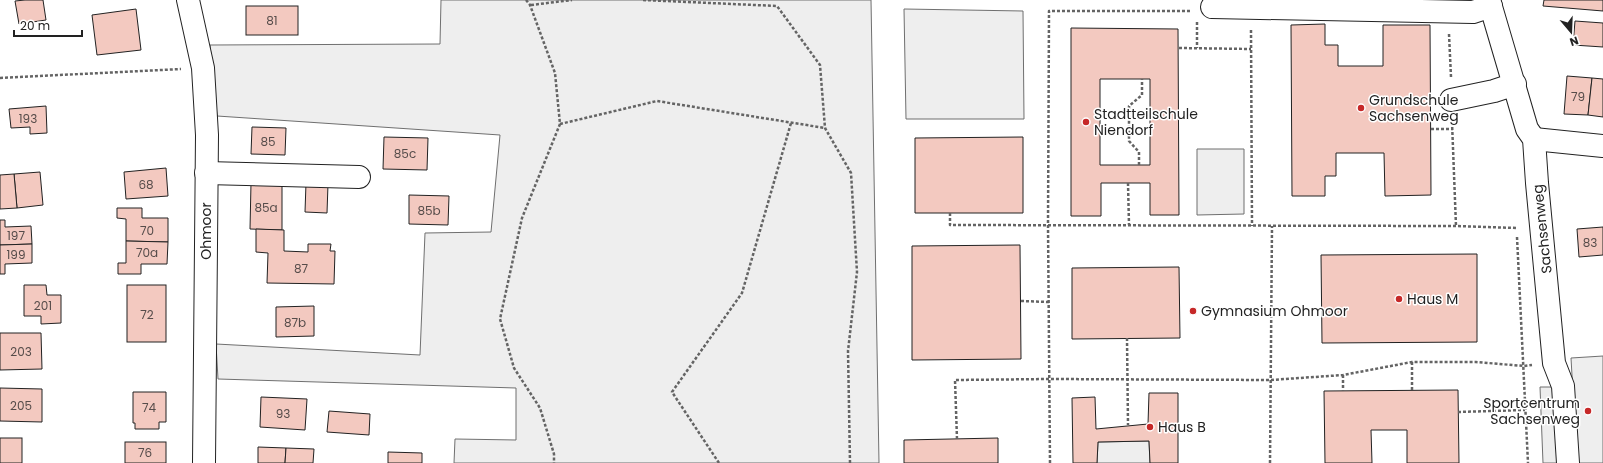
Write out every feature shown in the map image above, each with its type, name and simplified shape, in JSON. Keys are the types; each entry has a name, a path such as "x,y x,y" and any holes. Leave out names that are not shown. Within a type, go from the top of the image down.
{"street":[{"name":"Ohmoor","path":"188,0 203,68 206,135 204,463"},
{"path":"1202,12 1250,7 1472,12 1490,3"},
{"name":"Sachsenweg","path":"1490,3 1527,129 1534,139 1554,363 1563,386 1568,463"},
{"path":"1451,100 1494,91 1515,84"},
{"path":"1534,139 1603,146"},
{"path":"206,174 360,177"}],"path":[{"path":"526,0 530,5 555,73 560,124 522,218 500,319 514,368 540,408 554,454 554,463"},
{"path":"530,5 572,0"},
{"path":"643,0 777,6 820,65 825,128 851,173 857,272 848,351 850,463"},
{"path":"1250,7 1252,226"},
{"path":"1050,463 1048,225 1049,11 1202,12 1197,48"},
{"path":"1179,48 1251,49"},
{"path":"0,78 203,68"},
{"path":"1139,165 1139,152 1129,141 1128,106 1142,95 1142,79"},
{"path":"560,124 657,101 825,128"},
{"path":"719,463 672,392 742,293 791,123"},
{"path":"1431,129 1452,129"},
{"path":"1128,183 1129,225"},
{"path":"950,213 950,225 1456,226 1506,229 1517,228 1517,220"},
{"path":"1270,463 1272,226"},
{"path":"1518,236 1528,463"},
{"path":"1021,301 1049,302"},
{"path":"1127,338 1128,425"},
{"path":"957,439 955,380 1271,380 1343,375 1412,362 1476,362 1524,366 1554,363"},
{"path":"1412,362 1412,390"},
{"path":"1343,375 1343,391"},
{"path":"1458,412 1525,410"}],"shaded area":[{"path":"441,0 871,0 879,463 454,463 455,439 516,440 516,388 218,379 216,344 420,355 425,233 491,232 500,135 217,116 210,45 440,44"},
{"path":"904,9 1023,11 1024,119 906,119"},
{"path":"1197,149 1244,149 1244,214 1197,215"},
{"name":"Sportcentrum Sachsenweg","path":"1603,356 1603,463 1577,463 1571,358"},
{"path":"1540,387 1554,387 1558,463 1543,463"},
{"path":"1149,441 1150,463 1097,463 1098,442"}],"building":[{"path":"43,0 46,20 19,24 15,1"},
{"path":"1544,0 1603,0 1603,11 1543,6"},
{"path":"246,6 298,6 298,35 246,35"},
{"path":"136,9 141,50 97,55 92,15"},
{"path":"1575,21 1603,23 1603,47 1573,45"},
{"name":"Grundschule Sachsenweg","path":"1325,24 1325,45 1338,45 1338,66 1383,66 1383,25 1430,25 1431,195 1385,196 1384,153 1336,153 1336,176 1325,176 1325,196 1292,196 1291,25"},
{"name":"Stadtteilschule Niendorf","path":"1071,28 1178,29 1179,215 1150,215 1150,183 1101,183 1101,216 1071,216","holes":["1100,79 1150,79 1150,165 1100,165"]},
{"path":"1567,76 1592,78 1588,115 1564,114"},
{"path":"1592,78 1603,79 1603,117 1588,115"},
{"path":"46,106 47,133 30,134 30,127 11,128 9,109"},
{"path":"252,127 286,128 285,155 251,154"},
{"path":"384,137 428,138 427,170 383,169"},
{"path":"1023,137 1023,213 915,213 915,138"},
{"path":"166,168 168,196 126,199 124,172"},
{"path":"40,172 43,205 17,208 14,174"},
{"path":"14,174 17,208 0,209 0,175"},
{"path":"251,183 282,184 282,230 250,229"},
{"path":"306,183 328,184 327,213 305,212"},
{"path":"409,195 449,196 448,225 409,224"},
{"path":"117,208 142,208 142,218 168,218 168,242 126,241 126,219 117,218"},
{"path":"0,220 5,220 5,227 31,226 32,244 0,245"},
{"path":"1603,227 1603,255 1579,257 1577,229"},
{"path":"256,229 284,230 284,251 308,252 308,244 331,244 330,251 335,251 334,284 267,283 268,253 256,252"},
{"path":"126,241 168,242 167,264 141,264 141,274 118,274 118,263 126,263"},
{"path":"32,244 32,263 5,264 5,274 0,274 0,245"},
{"path":"1020,245 1021,359 912,360 912,246"},
{"name":"Haus M","path":"1477,254 1477,342 1322,343 1321,255"},
{"path":"1179,267 1180,338 1072,339 1072,268"},
{"path":"24,285 46,285 47,295 61,295 61,323 41,324 41,316 24,316"},
{"path":"127,285 166,285 166,342 127,342"},
{"path":"314,306 314,336 276,337 276,307"},
{"path":"0,333 41,333 42,369 0,370"},
{"path":"0,388 42,389 42,422 0,421"},
{"path":"1458,390 1459,463 1407,463 1407,430 1371,430 1372,463 1325,463 1324,391"},
{"path":"133,392 166,392 166,422 159,422 159,429 135,429 135,423 133,423"},
{"name":"Haus B","path":"1149,393 1178,393 1178,463 1150,463 1149,441 1098,442 1097,463 1073,463 1072,398 1095,397 1096,429 1148,424"},
{"path":"261,397 307,399 305,430 260,427"},
{"path":"329,411 370,414 369,435 327,432"},
{"path":"0,438 22,438 22,463 0,463"},
{"path":"998,438 998,463 904,463 904,440"},
{"path":"125,442 166,442 166,463 125,463"},
{"path":"258,447 286,448 285,463 258,463"},
{"path":"286,448 314,449 313,463 285,463"},
{"path":"388,452 422,453 422,463 388,463"}],"place":[{"name":"Grundschule Sachsenweg","path":"1361,108"},
{"name":"Stadtteilschule Niendorf","path":"1086,122"},
{"name":"Haus M","path":"1399,299"},
{"name":"Gymnasium Ohmoor","path":"1193,311"},
{"name":"Sportcentrum Sachsenweg","path":"1588,411"},
{"name":"Haus B","path":"1150,427"}]}
